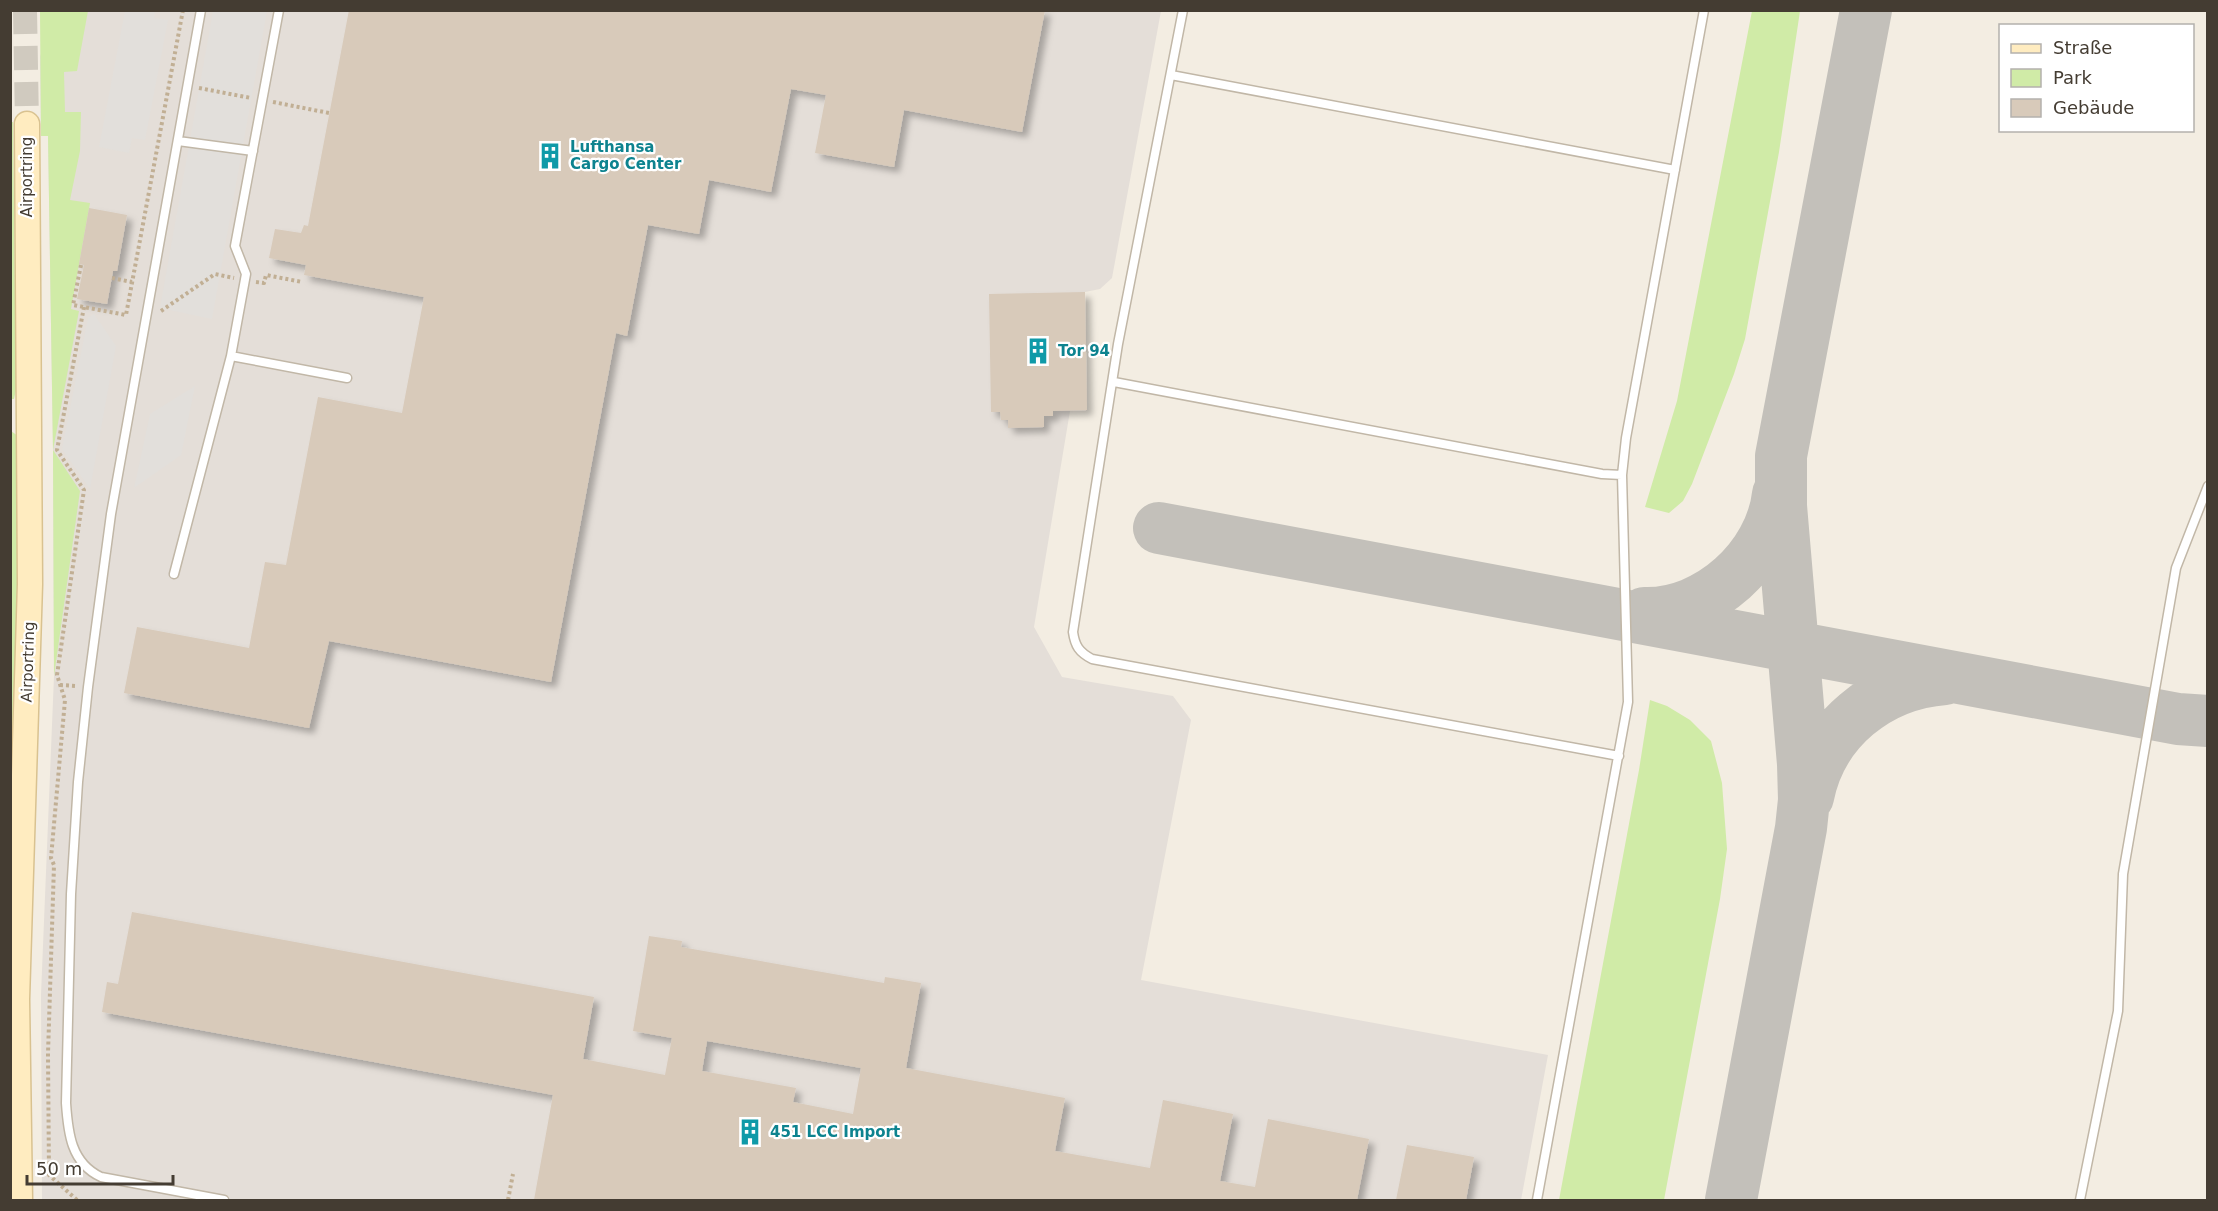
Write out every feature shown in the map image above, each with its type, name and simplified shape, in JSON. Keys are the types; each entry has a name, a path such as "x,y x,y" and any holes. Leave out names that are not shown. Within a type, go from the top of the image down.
{"street":[{"name":"Airportring","path":"20,1200 17,999 30,584 27,124"}],"lane":[{"path":"201,10 111,514 88,687 78,782 71,894 66,1054 68,1128 74,1153 91,1172 101,1177 224,1200"},
{"path":"174,574 231,357 246,274 235,246 279,10"},
{"path":"1183,10 1122,322 1073,632 1075,644 1082,654 1092,659 1619,756"},
{"path":"1537,1200 1628,702 1622,475 1626,438 1704,10"},
{"path":"1171,75 1675,170"},
{"path":"178,141 253,151"},
{"path":"231,357 347,378"},
{"path":"1114,382 1602,474 1622,475"},
{"path":"2080,1200 2118,1011 2123,874 2176,568 2208,486"}],"path":[{"path":"81,265 73,305 126,315 183,10"},
{"path":"127,305 161,312 215,274 264,283 266,275 302,282"},
{"path":"112,278 132,282"},
{"path":"77,1200 49,1175 48,1054 54,865 51,858 65,700 57,675 84,490 57,450 84,308"},
{"path":"508,1200 513,1174"}],"shaded area":[{"path":"62,10 1161,11 1112,278 1100,289 1085,292 1087,410 1070,411 1034,627 1062,677 1173,696 1191,720 1141,980 1548,1055 1521,1200 42,1200 41,995 54,676 48,136 41,136 40,56"},
{"path":"125,11 155,11 154,18 168,20 145,140 132,138 129,153 99,147"},
{"path":"213,11 267,11 212,319 160,308"},
{"path":"94,314 116,346 90,489 62,449 88,318"},
{"path":"195,386 181,455 134,488 150,414"}],"green space":[{"path":"40,11 88,11 77,71 64,72 65,112 81,112 80,151 70,200 90,203 71,309 79,311 53,450 48,136 41,136"},
{"path":"1752,11 1800,11 1779,152 1745,339 1692,484 1683,501 1669,513 1645,507 1677,401"},
{"path":"10,122 13,122 16,390 14,399 11,399"},
{"path":"11,431 18,436 17,691 11,825"},
{"path":"53,450 80,491 54,676"},
{"path":"1650,700 1667,706 1690,720 1711,741 1722,783 1727,849 1720,899 1664,1200 1559,1200 1639,770"}],"building":[{"path":"349,10 1045,10 1022,132 904,110 894,167 815,153 826,95 791,89 771,192 709,180 699,234 648,225 627,336 616,333 551,682 329,641 309,728 124,693 137,627 249,648 265,562 286,565 318,397 402,413 424,297 304,275 306,265 269,258 275,229 301,233 304,225 308,226"},
{"path":"89,208 127,215 117,271 113,271 107,304 77,299 84,265 79,264"},
{"name":"Tor 94","path":"1085,292 1087,410 1053,411 1053,416 1044,416 1044,427 1008,428 1008,420 1001,420 1000,412 991,412 989,294"},
{"path":"132,912 594,997 583,1059 665,1075 672,1038 633,1031 649,936 682,941 681,947 884,983 885,977 921,983 906,1068 1065,1098 1055,1151 1150,1168 1163,1100 1233,1114 1220,1181 1255,1187 1268,1119 1369,1139 1357,1200 534,1200 553,1095 102,1012 107,982 118,984","holes":["707,1041 861,1068 853,1114 793,1102 796,1088 702,1071"]},
{"path":"1407,1145 1474,1157 1466,1200 1396,1200"}],"taxiway":[{"path":"1731,1200 1801,828 1804,800 1803,764 1781,506 1781,456 1866,10"},
{"path":"1644,613 1668,611 1691,604 1713,593 1732,578 1763,540 1773,518 1778,494"},
{"path":"1159,528 2178,719 2208,721"},
{"path":"1808,797 1825,751 1856,715 1897,690 1945,679"}],"tunnel":[{"path":"25,10 27,124"}],"place":[{"name":"Lufthansa Cargo Center","path":"550,156"},
{"name":"Tor 94","path":"1038,351"},
{"name":"451 LCC Import","path":"750,1132"}]}
